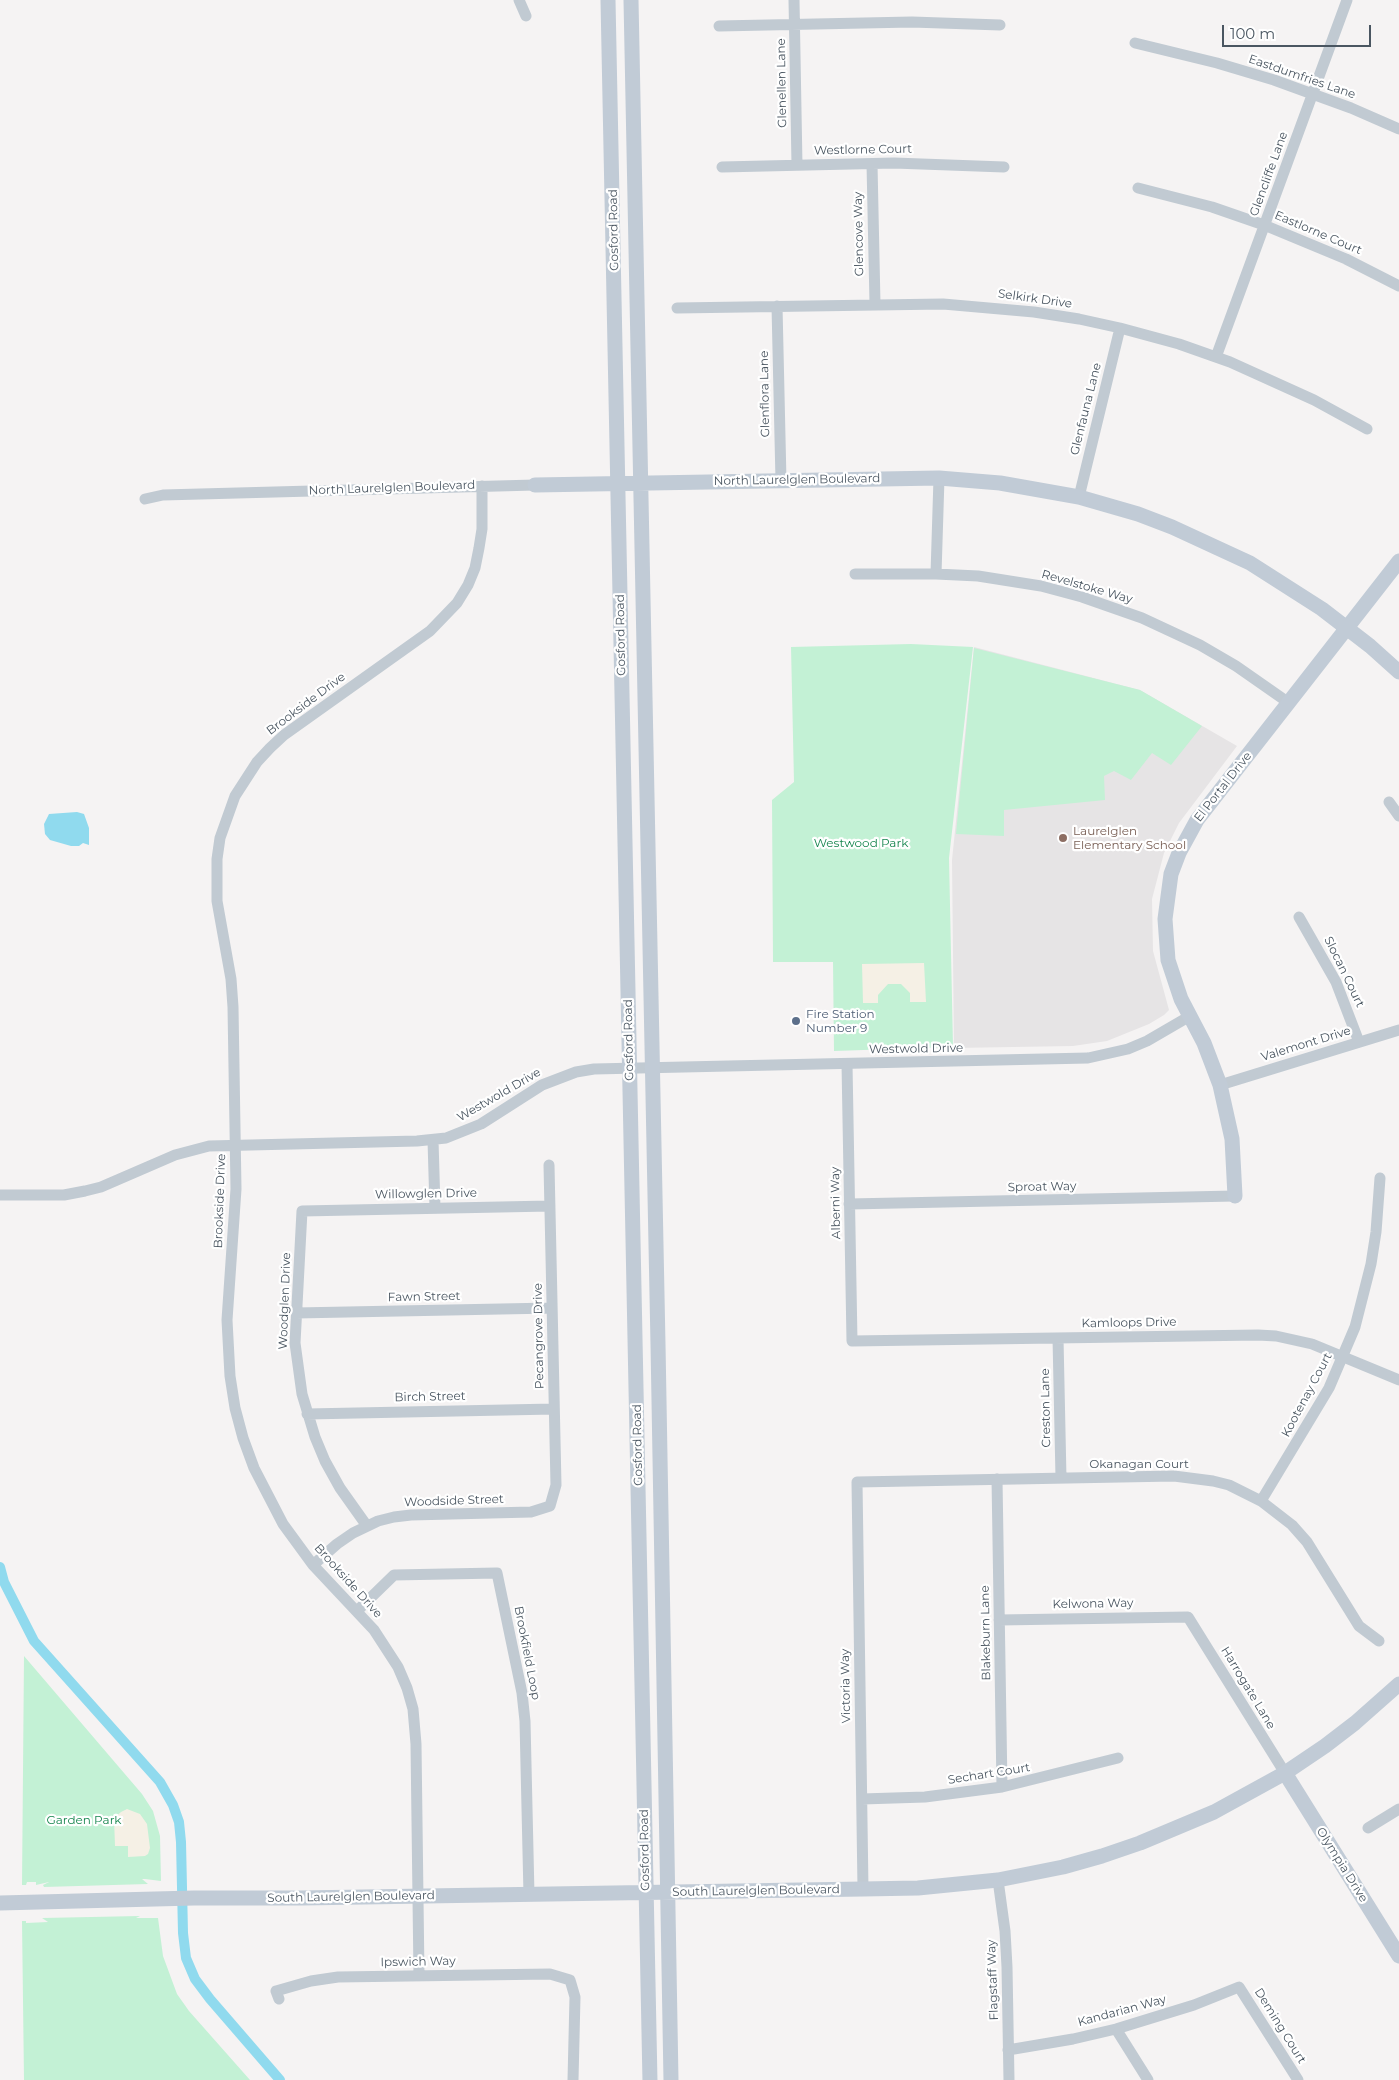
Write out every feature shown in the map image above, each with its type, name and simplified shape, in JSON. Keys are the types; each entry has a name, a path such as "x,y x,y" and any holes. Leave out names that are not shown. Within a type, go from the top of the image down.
{"main road":[{"name":"Gosford Road","path":"608,0 650,2080"},
{"name":"Gosford Road","path":"631,0 671,2080"},
{"name":"North Laurelglen Boulevard","path":"535,485 939,478 1000,483 1079,498 1138,514 1206,541 1281,582 1348,628 1399,672"},
{"name":"El Portal Drive","path":"1235,1196 1232,1139 1220,1084 1204,1043 1173,978 1166,941 1165,911 1171,874 1179,853 1197,820 1399,560"},
{"name":"South Laurelglen Boulevard","path":"0,1903 168,1898 529,1895 918,1888 998,1880 1063,1866 1140,1843 1214,1812 1285,1773 1354,1723 1399,1684"},
{"name":"Olympia Drive","path":"1285,1773 1399,1956"}],"street":[{"path":"519,0 526,16"},
{"name":"Glenellen Lane","path":"794,0 797,165"},
{"name":"Glencliffe Lane","path":"1216,357 1347,0"},
{"path":"719,26 912,22 1000,25"},
{"name":"Eastdumfries Lane","path":"1135,43 1217,62 1313,93 1399,129"},
{"name":"Glencove Way","path":"872,164 874,304"},
{"name":"Westlorne Court","path":"722,166 948,164 1004,167"},
{"name":"Eastlorne Court","path":"1138,188 1212,207 1264,225 1346,259 1399,286"},
{"name":"Selkirk Drive","path":"677,308 943,304 1034,312 1120,328 1216,357 1273,380 1367,429"},
{"name":"Glenflora Lane","path":"777,306 780,481"},
{"name":"Glenfauna Lane","path":"1079,498 1120,328"},
{"path":"936,574 939,478"},
{"name":"North Laurelglen Boulevard","path":"145,499 163,495 535,485"},
{"name":"Brookside Drive","path":"419,1976 416,1744 413,1709 398,1667 388,1648 313,1565 283,1524 268,1497 243,1438 230,1376 227,1320 236,1189 233,1007 231,979 217,900 216,860 226,816 244,779 270,748 284,735 430,631 457,603 473,573 480,548 482,486"},
{"name":"Revelstoke Way","path":"855,574 936,574 1009,580 1082,597 1142,618 1200,645 1236,666 1289,703"},
{"path":"1390,802 1399,816"},
{"name":"Slocan Court","path":"1299,917 1336,982 1359,1042"},
{"name":"Westwold Drive","path":"3,1195 64,1195 85,1192 191,1150 209,1146 433,1140 464,1132 481,1124 542,1085 558,1078 594,1069 652,1066 847,1064 1088,1058 1128,1049 1147,1041 1190,1016"},
{"name":"Valemont Drive","path":"1220,1084 1399,1030"},
{"name":"Alberni Way","path":"847,1064 852,1341"},
{"path":"433,1140 435,1208"},
{"name":"Pecangrove Drive","path":"550,1165 556,1485 550,1506"},
{"name":"Kootenay Court","path":"1261,1501 1314,1417 1344,1357 1355,1327 1371,1264 1376,1232 1380,1178"},
{"name":"Sproat Way","path":"849,1204 1235,1196"},
{"name":"Willowglen Drive","path":"302,1211 550,1206"},
{"name":"Woodglen Drive","path":"302,1211 296,1313 298,1368 307,1414 325,1461 340,1488 367,1526"},
{"name":"Fawn Street","path":"296,1313 552,1308"},
{"name":"Kamloops Drive","path":"852,1341 1258,1334 1294,1339 1399,1380"},
{"name":"Creston Lane","path":"1058,1338 1061,1478"},
{"name":"Birch Street","path":"307,1414 554,1409"},
{"name":"Okanagan Court","path":"857,1482 1191,1477 1229,1485 1261,1501 1277,1512 1297,1531 1306,1542 1359,1626 1379,1640"},
{"name":"Blakeburn Lane","path":"997,1479 1002,1787"},
{"name":"Victoria Way","path":"857,1482 863,1889"},
{"name":"Woodside Street","path":"313,1565 337,1544 367,1526 394,1517 531,1512 550,1506"},
{"name":"Brookfield Loop","path":"356,1611 394,1575 497,1573 526,1721 529,1895"},
{"name":"Kelwona Way","path":"999,1620 1188,1617"},
{"name":"Harrogate Lane","path":"1188,1617 1285,1773"},
{"name":"Sechart Court","path":"862,1799 925,1797 1002,1787 1118,1758"},
{"path":"1368,1828 1399,1809"},
{"name":"Flagstaff Way","path":"998,1880 1006,1940 1009,2080"},
{"name":"Ipswich Way","path":"279,1999 276,1990 310,1981 338,1977 550,1974 570,1980 575,1997 573,2080"},
{"name":"Kandarian Way","path":"1008,2050 1116,2029 1194,2004 1239,1987"},
{"name":"Deming Court","path":"1239,1987 1298,2080"},
{"path":"1116,2029 1148,2080"}],"shaded area":[{"name":"Laurelglen Elementary School","path":"974,647 1140,690 1237,746 1179,823 1164,853 1152,899 1153,951 1169,1010 1149,1024 1107,1041 1073,1046 954,1048 952,860"}],"green space":[{"name":"Westwood Park","path":"911,644 973,647 949,858 953,1047 834,1051 833,962 773,962 772,800 794,782 791,647"},
{"path":"974,648 1140,690 1202,726 1171,765 1152,753 1131,780 1114,771 1104,776 1105,800 1004,810 1004,836 956,834"},
{"name":"Garden Park","path":"24,1656 142,1794 153,1811 160,1836 161,1881 142,1879 148,1884 44,1887 43,1885 49,1882 36,1885 36,1882 27,1882 26,1885 22,1885"},
{"path":"140,1916 136,1918 158,1918 163,1956 177,1994 189,2011 250,2080 24,2080 22,1921 26,1921 26,1923 48,1922 42,1918"}],"sand":[{"path":"924,963 926,1002 910,1002 910,993 901,984 888,984 878,995 878,1003 863,1003 862,964"},
{"path":"127,1809 140,1814 147,1824 150,1848 145,1856 128,1857 128,1846 115,1846 114,1818"}],"water":[{"path":"77,812 84,814 89,828 89,845 83,843 79,846 71,846 50,840 45,834 44,824 49,814"}],"waterway":[{"path":"0,1567 4,1582 34,1641 160,1782 173,1805 179,1822 181,1842 183,1933 186,1958 195,1979 210,1999 280,2080"}],"place":[{"name":"Laurelglen Elementary School","path":"1063,838"},
{"name":"Fire Station Number 9","path":"796,1021"}]}
